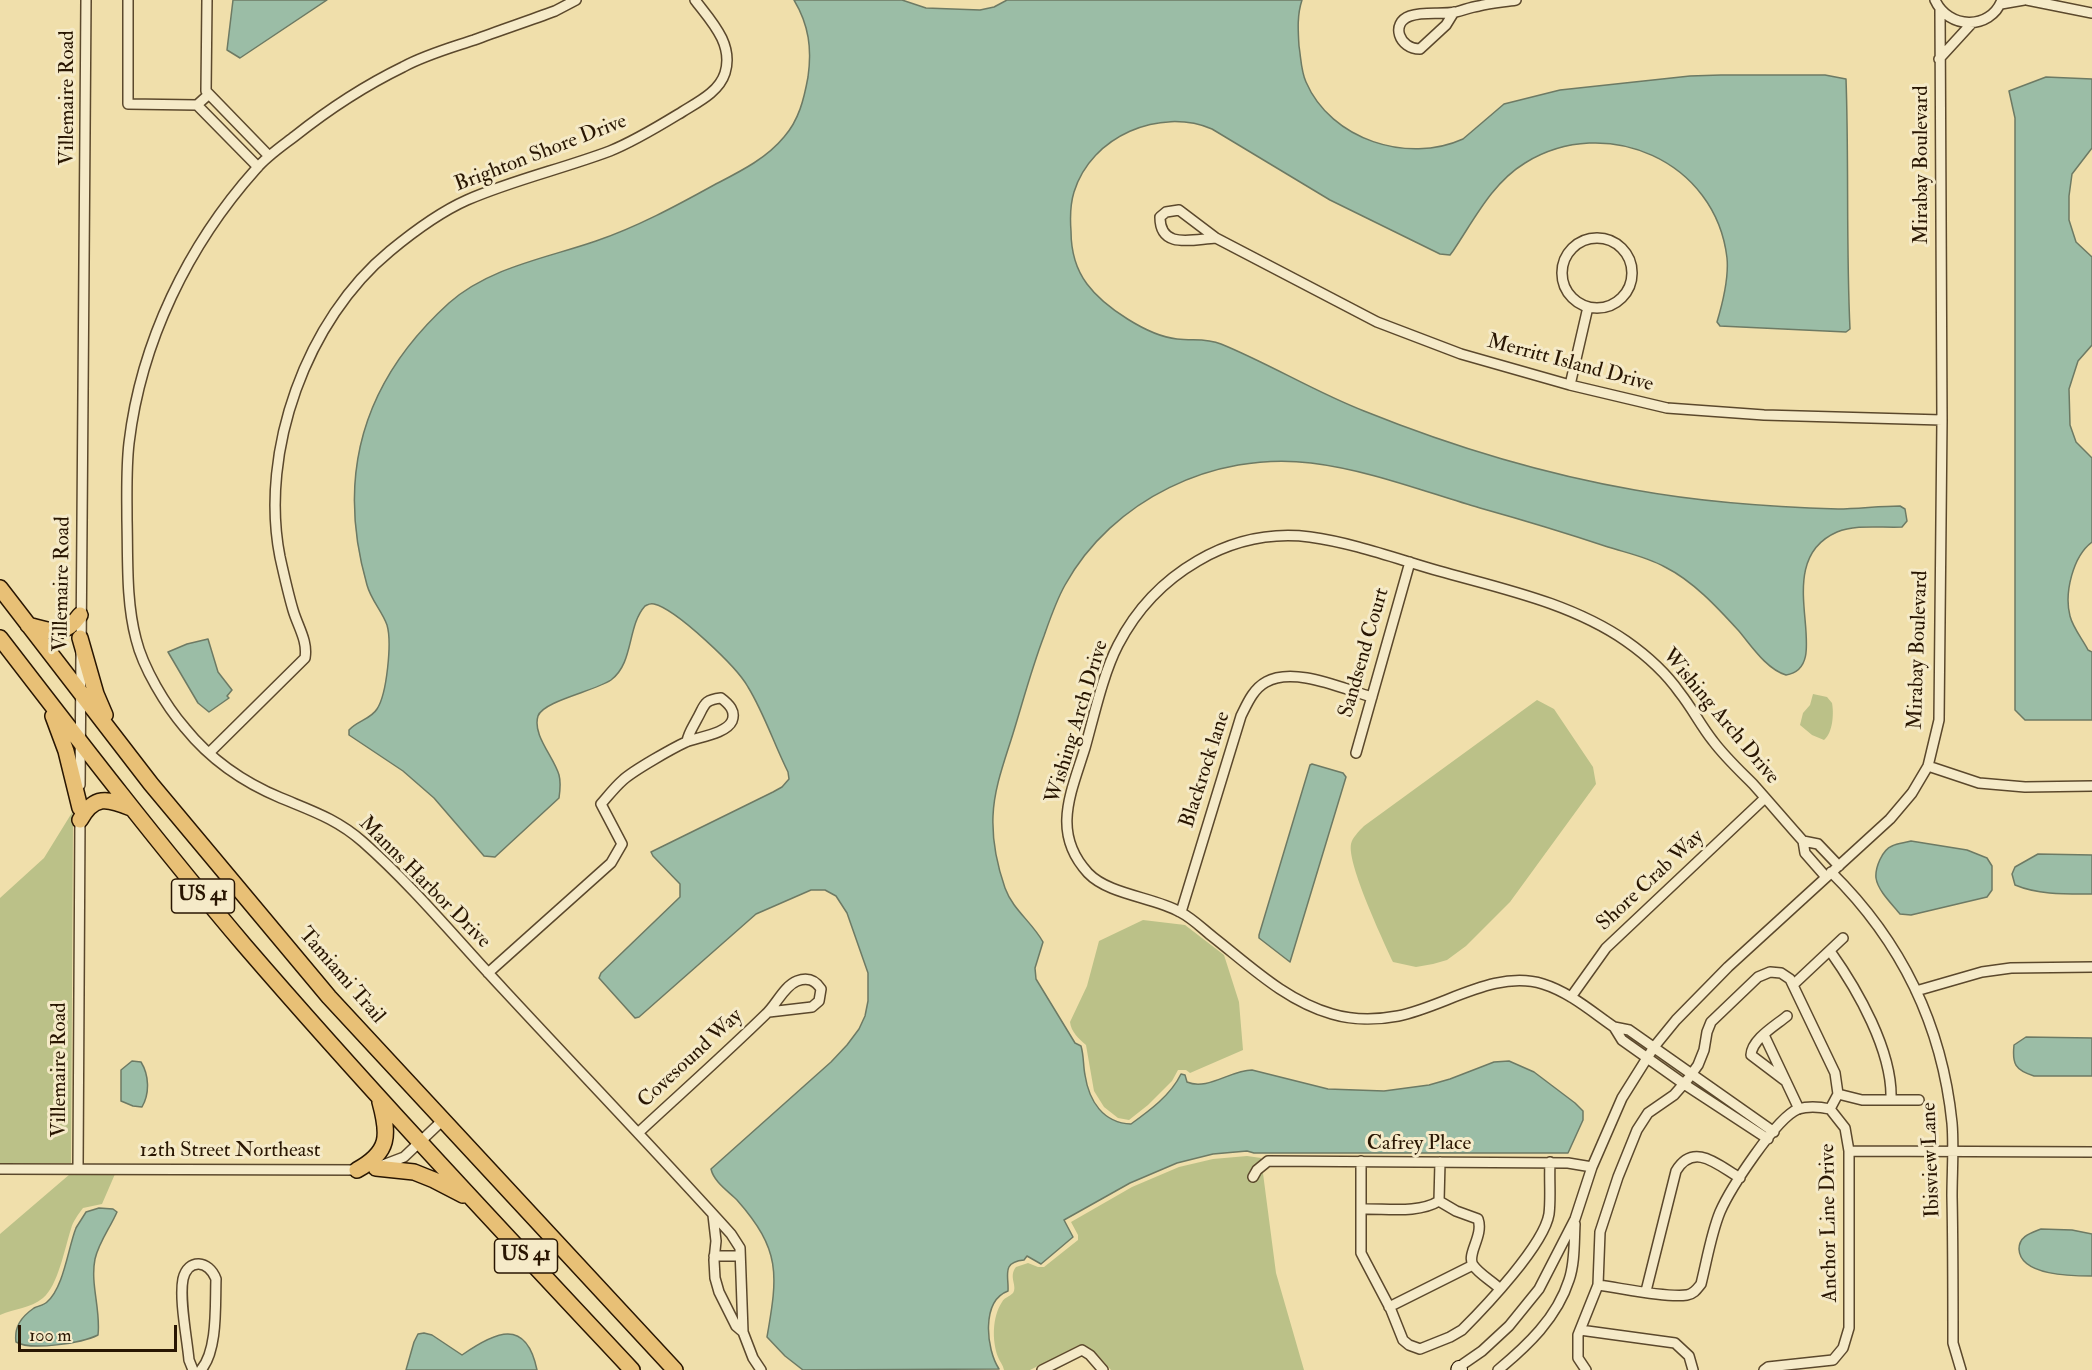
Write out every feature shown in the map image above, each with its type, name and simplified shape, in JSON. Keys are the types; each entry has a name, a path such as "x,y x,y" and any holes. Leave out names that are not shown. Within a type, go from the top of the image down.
{"main road":[{"name":"Tamiami Trail","path":"0,588 201,846 329,997 675,1370"},
{"path":"28,625 61,631 71,627 80,615"},
{"path":"80,638 96,694 115,737"},
{"name":"US 41","path":"0,639 131,808 245,946 420,1143 632,1370"},
{"path":"46,699 66,751 80,814"},
{"path":"80,814 95,802 114,801 131,808"},
{"path":"357,1170 370,1163 386,1138 387,1125 378,1096"},
{"path":"376,1168 414,1172 474,1201"}],"street":[{"name":"Villemaire Road","path":"78,1168 80,615 87,0"},
{"path":"128,0 128,104 197,105 208,95"},
{"path":"207,0 206,91 269,156"},
{"name":"Manns Harbor Drive","path":"576,0 555,11 407,64 369,84 327,111 269,156 258,166 218,217 189,262 171,298 152,344 138,391 129,445 127,496 129,598 136,642 152,677 185,729 209,753 237,775 278,797 324,815 349,829 369,847 439,919 713,1215 740,1248 743,1332 753,1358 761,1370"},
{"name":"Brighton Shore Drive","path":"209,753 305,658 307,649 294,611 280,555 276,519 276,482 289,408 322,334 351,291 389,252 435,219 464,201 612,150 652,130 716,89 726,73 726,48 722,36 695,0"},
{"path":"1454,12 1446,25 1420,49 1412,49 1401,40 1399,31 1401,23 1408,16 1454,12 1480,5 1516,0"},
{"name":"Mirabay Boulevard","path":"1457,1369 1482,1351 1509,1326 1539,1289 1575,1219 1592,1167 1622,1098 1654,1047 1676,1020 1728,967 1890,819 1912,793 1928,766 1940,720 1942,420 1940,10 1935,0"},
{"path":"2001,2 2025,0 2092,13"},
{"name":"Mirabay Boulevard","path":"1939,59 1972,23 1994,14 2001,2"},
{"path":"1940,10 1949,18 1972,23"},
{"path":"197,105 258,166"},
{"name":"Merritt Island Drive","path":"1216,238 1174,240 1160,230 1160,217 1166,212 1179,210 1216,238 1377,322 1461,354 1570,385 1667,408 1764,415 1942,420"},
{"path":"1605,238 1624,250 1630,260 1631,282 1627,292 1620,300 1610,306 1588,307 1577,302 1569,294 1563,283 1562,271 1568,254 1581,241 1605,238"},
{"path":"1570,385 1588,307"},
{"name":"Wishing Arch Drive","path":"1771,1135 1684,1084 1622,1040 1614,1027 1571,997 1542,984 1522,980 1507,981 1399,1016 1373,1018 1332,1014 1283,992 1181,912 1112,887 1091,876 1076,856 1066,835 1066,807 1116,648 1137,614 1154,594 1186,567 1215,551 1242,542 1271,537 1305,537 1340,542 1537,598 1585,618 1626,641 1656,666 1679,691 1714,743 1803,841 1805,853 1832,872"},
{"name":"Sandsend Court","path":"1356,753 1410,562"},
{"name":"Blackrock lane","path":"1181,912 1241,716 1251,695 1266,682 1286,676 1305,677 1372,697"},
{"path":"488,973 611,863 622,844 601,804 624,779 687,741 702,738 727,727 732,721 733,712 730,704 722,698 712,699 704,704 690,730 687,741"},
{"path":"1928,766 1979,783 2025,787 2092,786"},
{"name":"Shore Crab Way","path":"1571,997 1606,948 1765,798"},
{"name":"Wishing Arch Drive","path":"1803,841 1818,844 1832,872"},
{"name":"Ibisview Lane","path":"1832,872 1867,910 1891,942 1928,1019 1945,1077 1952,1124 1953,1343 1961,1370"},
{"path":"1793,985 1843,938"},
{"path":"1830,951 1855,990 1878,1041 1888,1074 1891,1100"},
{"path":"1916,991 1982,972 2011,968 2092,967"},
{"path":"1586,1370 1578,1358 1577,1347 1580,1330 1598,1285 1600,1232 1637,1130 1648,1113 1674,1095 1692,1074 1704,1050 1711,1022 1758,977 1770,972 1781,973 1790,979 1834,1073 1838,1094 1830,1109 1821,1107 1799,1109 1781,1123 1771,1135 1740,1178 1720,1212 1701,1284 1697,1290 1689,1295 1676,1296 1598,1285"},
{"name":"Covesound Way","path":"638,1133 769,1012 796,981 808,979 816,982 821,988 819,1001 812,1007 769,1012"},
{"path":"1784,1080 1751,1056 1754,1045 1787,1016"},
{"name":"Wishing Arch Drive","path":"1614,1027 1629,1030 1654,1047 1771,1135"},
{"path":"1764,1035 1799,1109"},
{"path":"1838,1094 1862,1100 1919,1100"},
{"name":"Anchor Line Drive","path":"1764,1370 1768,1367 1833,1360 1843,1348 1849,1328 1850,1151 1845,1128 1830,1109"},
{"name":"12th Street Northeast","path":"0,1168 357,1170 376,1168 404,1156 444,1120"},
{"path":"1850,1151 2092,1152"},
{"path":"1646,1291 1676,1171 1680,1164 1695,1156 1704,1157 1740,1178"},
{"name":"Cafrey Place","path":"1253,1178 1257,1170 1268,1161 1550,1162 1592,1167"},
{"path":"1361,1161 1361,1253 1403,1340 1409,1346 1420,1349 1462,1330 1529,1253 1545,1228 1549,1214 1550,1162"},
{"path":"1439,1201 1440,1162"},
{"path":"1360,1209 1421,1208 1439,1201"},
{"path":"1439,1201 1456,1211 1478,1219 1480,1235 1471,1258 1473,1265 1499,1288"},
{"path":"713,1215 716,1241 715,1278 735,1326 743,1332"},
{"name":"Mirabay Boulevard","path":"1498,1370 1525,1347 1555,1310 1569,1279 1575,1219"},
{"path":"714,1256 740,1256"},
{"path":"193,1370 189,1360 182,1292 183,1277 188,1269 196,1264 205,1265 212,1270 216,1280 213,1343 206,1365 201,1370"},
{"path":"1389,1307 1473,1265"},
{"path":"1580,1330 1675,1343 1689,1356 1693,1370"},
{"path":"1042,1370 1082,1350 1103,1370"}],"green space":[{"path":"1813,694 1827,697 1832,703 1831,728 1824,740 1812,735 1800,725 1803,713 1810,705"},
{"path":"1537,700 1554,709 1593,767 1596,784 1510,902 1466,946 1447,960 1433,964 1416,967 1393,962 1354,868 1351,854 1353,839 1364,826"},
{"path":"73,811 71,823 73,824 71,1163 0,1163 0,898 44,858"},
{"path":"1143,920 1185,925 1224,955 1239,1002 1243,1050 1190,1073 1186,1070 1178,1070 1172,1081 1129,1120 1118,1118 1104,1107 1094,1091 1086,1045 1078,1038 1070,1022 1087,986 1099,941"},
{"path":"1247,1156 1261,1158 1276,1273 1304,1370 1111,1370 1093,1351 1079,1345 1030,1370 1004,1370 998,1357 994,1329 996,1315 1002,1302 1013,1293 1013,1274 1016,1267 1028,1263 1044,1267 1078,1240 1078,1235 1071,1222 1132,1187 1179,1167 1213,1159"},
{"path":"70,1174 115,1174 102,1204 83,1208 74,1221 57,1276 48,1292 33,1304 0,1315 0,1234"}],"shaded area":[{"path":"233,0 327,0 240,58 227,50"},
{"path":"794,0 902,0 926,8 980,10 994,7 1007,0 1302,0 1298,28 1301,64 1306,82 1318,102 1333,119 1373,142 1419,149 1441,146 1463,139 1504,104 1560,90 1690,76 1825,75 1846,79 1850,329 1846,332 1720,326 1717,322 1725,290 1727,258 1718,224 1702,195 1680,172 1652,155 1622,146 1589,143 1556,149 1525,163 1513,171 1493,191 1450,255 1440,254 1330,200 1212,129 1192,123 1150,124 1130,131 1111,142 1095,155 1083,172 1074,192 1071,238 1073,252 1083,278 1095,293 1115,311 1140,326 1166,337 1221,344 1310,387 1397,424 1498,458 1566,476 1710,501 1787,507 1838,509 1900,506 1905,509 1907,521 1902,527 1860,527 1844,530 1837,532 1817,547 1806,566 1803,589 1806,654 1800,668 1786,675 1765,662 1722,612 1695,587 1658,564 1397,482 1333,466 1311,463 1275,461 1238,465 1203,474 1169,488 1138,506 1110,528 1085,555 1065,585 1053,610 1035,662 999,778 994,806 993,834 1008,896 1043,942 1035,968 1036,979 1075,1043 1081,1046 1087,1085 1099,1109 1113,1120 1131,1124 1166,1096 1181,1074 1185,1075 1187,1082 1203,1084 1252,1070 1328,1089 1384,1091 1429,1085 1494,1062 1509,1061 1534,1072 1583,1111 1583,1120 1568,1153 1254,1153 1247,1151 1213,1154 1177,1163 1130,1183 1064,1220 1073,1237 1041,1264 1027,1256 1024,1260 1017,1261 1009,1267 1008,1291 999,1296 993,1305 988,1326 991,1350 999,1369 803,1370 785,1356 767,1337 774,1279 769,1249 751,1218 737,1200 718,1182 711,1169 831,1062 859,1029 868,1001 868,973 847,913 836,896 825,890 811,890 756,914 639,1017 635,1018 599,978 601,973 680,897 680,884 651,852 773,792 789,779 759,707 742,678 691,627 664,608 654,604 645,606 639,614 627,654 618,673 603,684 549,706 538,716 538,731 559,775 559,798 495,857 484,856 434,798 403,771 349,735 352,727 377,709 381,702 388,668 387,625 367,585 358,544 354,505 356,467 364,431 377,397 396,364 420,333 449,303 482,281 520,265 596,241 641,223 742,170 777,145 797,116 808,77 810,57 808,37"},
{"path":"2046,77 2092,79 2092,148 2072,174 2069,220 2076,242 2092,257 2092,345 2078,361 2069,389 2070,425 2076,442 2092,458 2092,542 2085,548 2075,566 2069,586 2068,607 2071,620 2088,650 2092,652 2092,720 2025,720 2015,710 2015,118 2009,91"},
{"path":"208,639 218,672 232,690 227,696 229,698 209,712 198,703 168,652"},
{"path":"1312,764 1343,773 1346,777 1290,962 1259,938 1259,935"},
{"path":"1911,841 1967,850 1987,858 1992,866 1992,890 1987,897 1911,915 1900,914 1879,888 1876,878 1877,869 1882,855 1888,848"},
{"path":"2038,854 2092,855 2092,894 2043,892 2015,885 2012,874 2015,867"},
{"path":"2026,1037 2092,1038 2092,1076 2034,1076 2019,1069 2014,1062 2014,1045"},
{"path":"132,1061 141,1062 147,1078 146,1096 142,1107 121,1101 121,1070"},
{"path":"99,1208 113,1209 117,1212 95,1259 98,1335 81,1341 57,1345 33,1346 16,1342 17,1327 25,1315 47,1302 58,1287 77,1226 86,1212"},
{"path":"2041,1229 2072,1230 2092,1234 2092,1276 2049,1273 2028,1265 2019,1249 2021,1241"},
{"path":"418,1334 432,1335 462,1355 497,1336 508,1334 517,1336 525,1342 532,1353 537,1370 406,1370 414,1342"}]}
